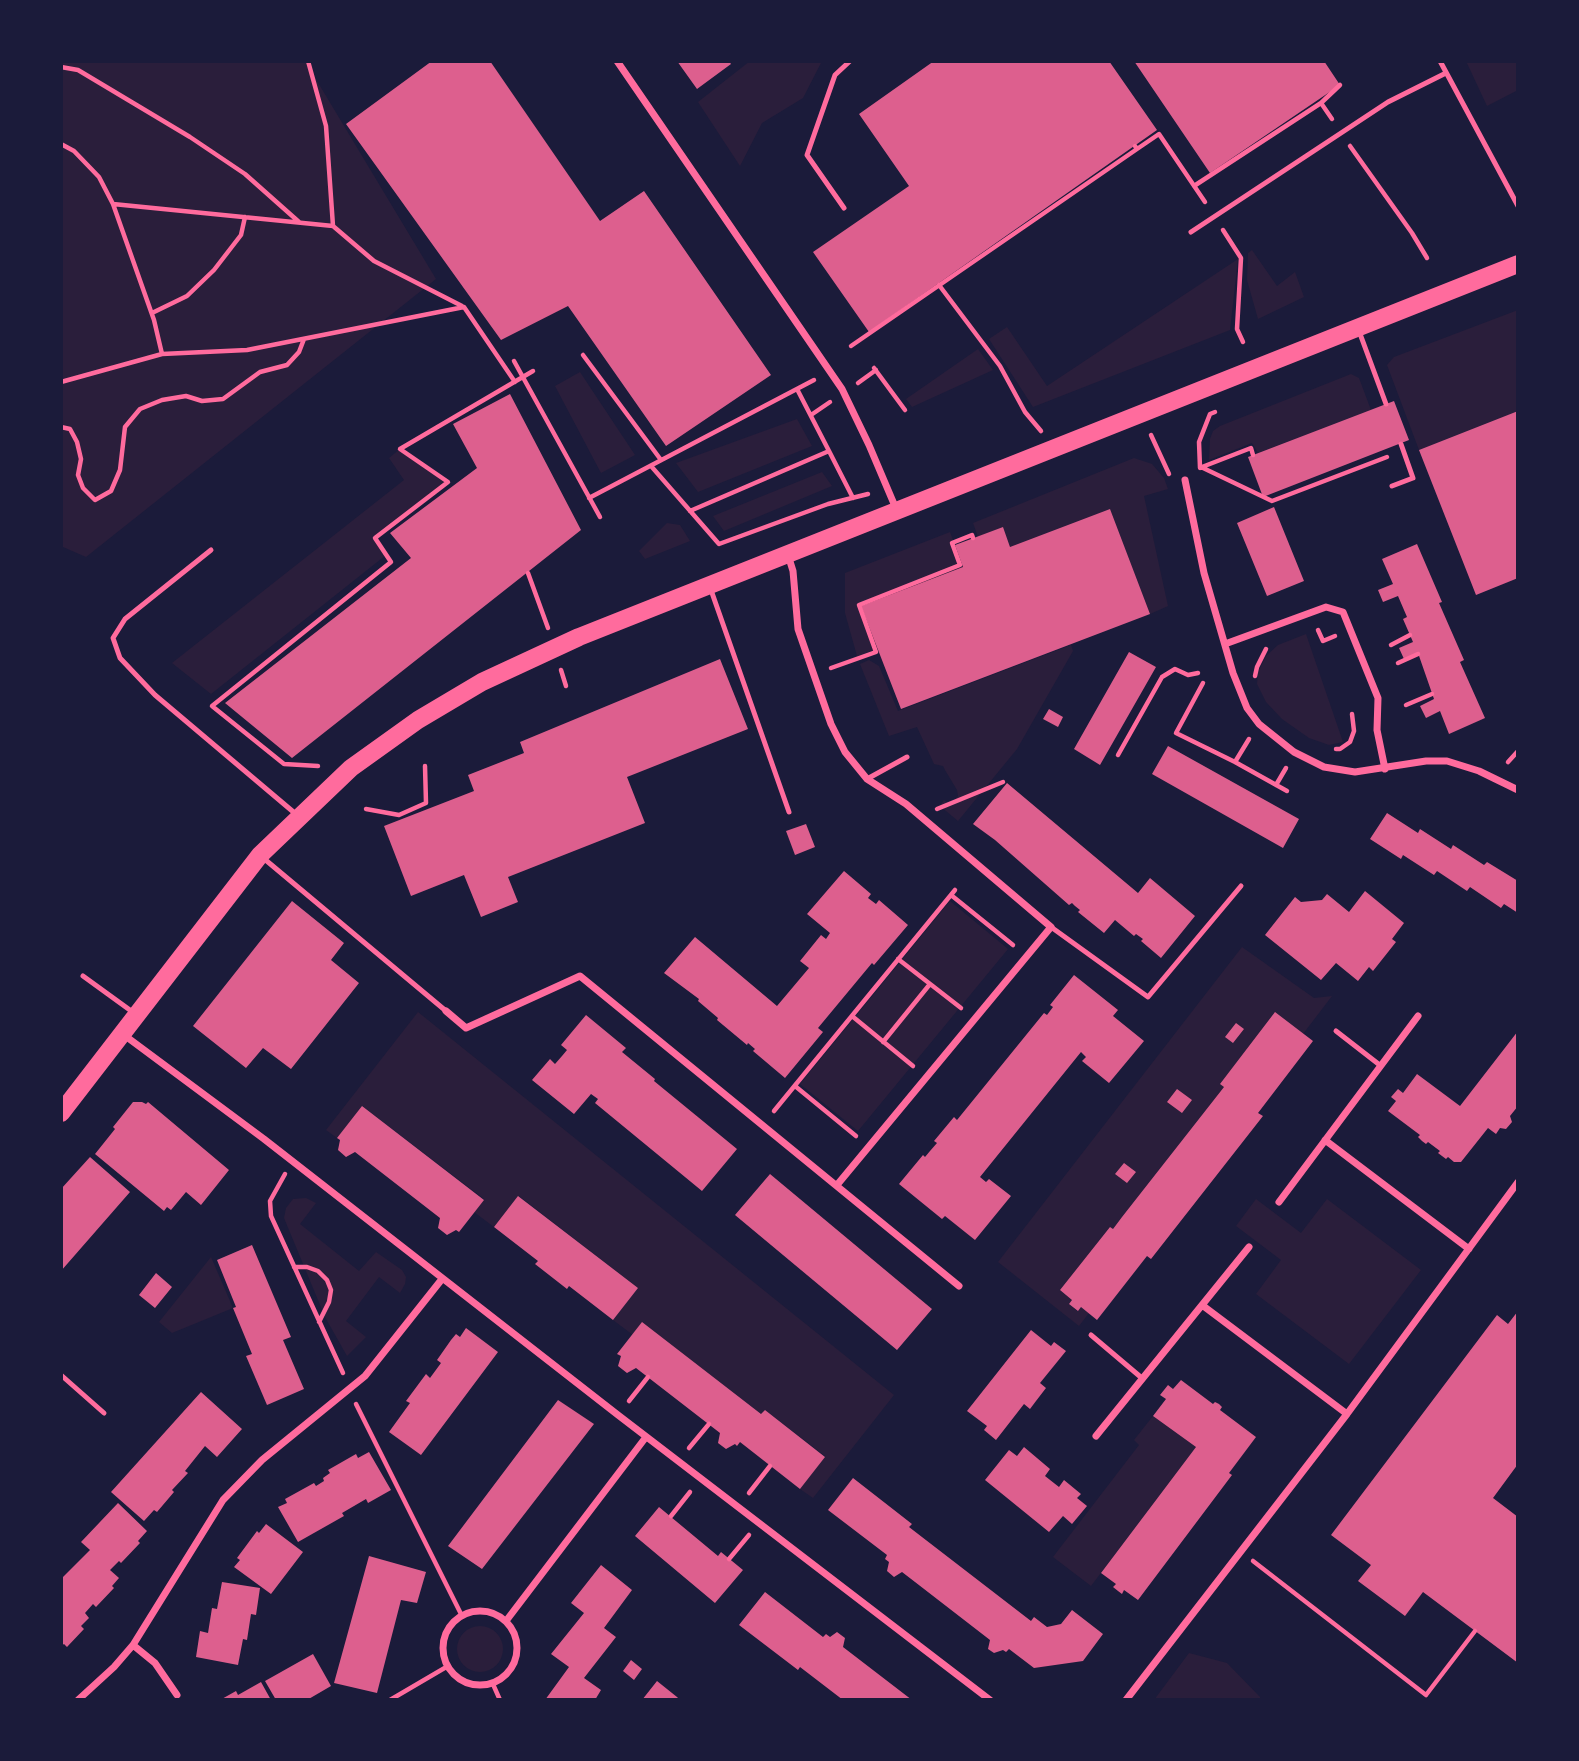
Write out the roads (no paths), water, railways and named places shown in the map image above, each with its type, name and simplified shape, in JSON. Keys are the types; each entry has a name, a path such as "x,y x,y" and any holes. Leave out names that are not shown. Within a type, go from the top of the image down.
{"main road":[{"path":"61,1113 260,855 351,768 418,720 482,682 579,638 1518,264"}],"street":[{"path":"617,61 842,389 897,512"},
{"path":"1185,480 1204,573 1240,692 1247,708 1276,740 1324,767 1355,772 1426,761 1447,761 1479,771 1518,790"},
{"path":"788,554 793,571 797,629 831,724 845,752 867,779 920,816 1051,927 837,1185"},
{"path":"1225,643 1326,607 1343,612 1378,698 1377,730 1385,769"},
{"path":"446,1011 466,1028 580,976 959,1286"},
{"path":"1279,1202 1418,1016"},
{"path":"122,1033 294,1162 646,1437 990,1700"},
{"path":"1325,1140 1469,1249"},
{"path":"1126,1700 1347,1414 1518,1182"},
{"path":"1096,1436 1249,1247"},
{"path":"78,1700 114,1667 133,1645 223,1500 262,1460 365,1376 442,1279"},
{"path":"1202,1305 1347,1414"},
{"path":"506,1621 646,1437"},
{"path":"484,1612 506,1621 516,1643 514,1662 503,1677 484,1685 462,1681 448,1667 444,1657 444,1640 451,1625 462,1616 484,1612"},
{"path":"133,1645 155,1663 177,1695"}],"lane":[{"path":"844,208 807,155 835,75 850,61"},
{"path":"1440,61 1518,206"},
{"path":"1191,232 1388,102 1446,73"},
{"path":"1357,328 1386,404"},
{"path":"1392,486 1413,478 1402,447"},
{"path":"211,550 125,619 113,638 120,658 155,695 299,817"},
{"path":"710,587 789,812"},
{"path":"867,779 907,757"},
{"path":"260,855 446,1011"},
{"path":"1051,927 1148,997 1241,886"},
{"path":"83,976 136,1015"},
{"path":"1336,1031 1381,1066"},
{"path":"1091,1335 1143,1379"},
{"path":"61,1375 104,1413"}]}
